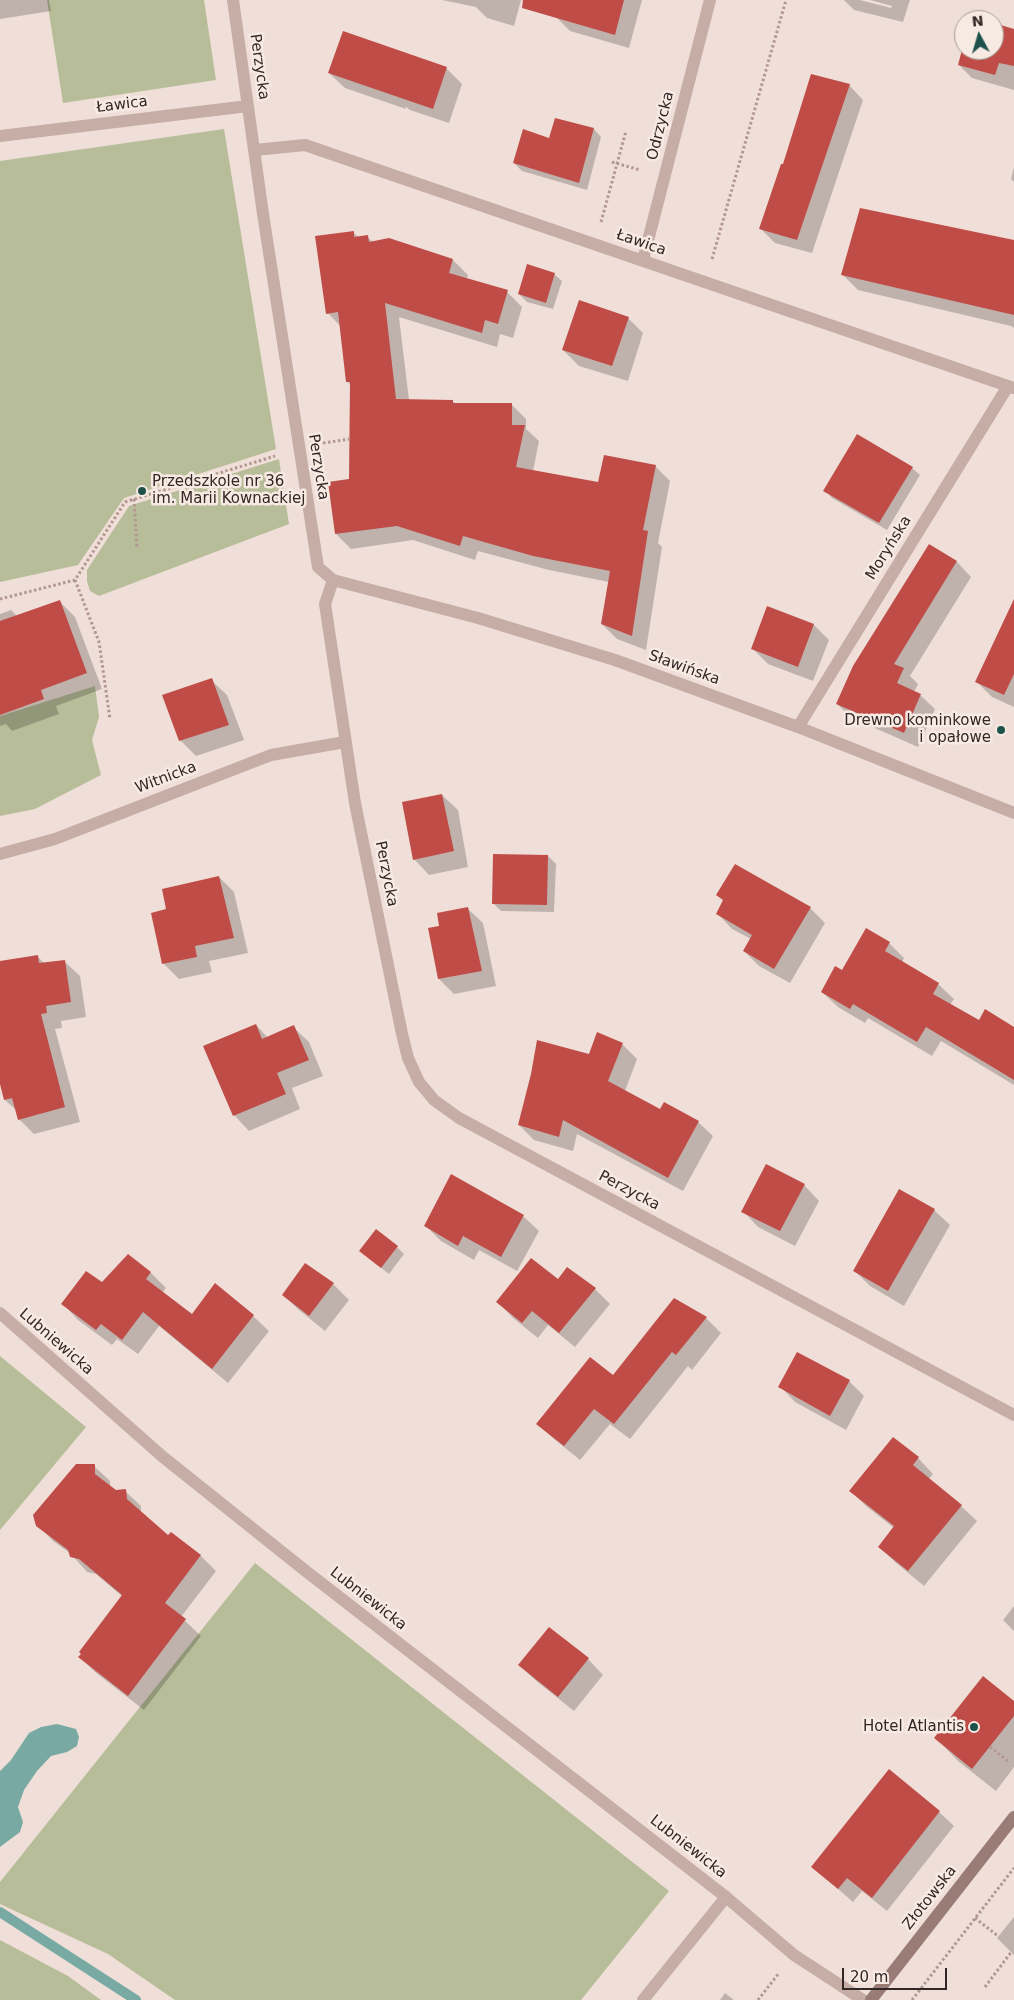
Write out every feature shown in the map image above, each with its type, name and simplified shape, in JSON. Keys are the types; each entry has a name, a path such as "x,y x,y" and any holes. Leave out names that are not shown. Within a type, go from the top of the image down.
{"street":[{"name":"Perzycka","path":"233,0 255,150 262,214 318,567 333,580 325,604 356,803 402,1034 408,1058 419,1082 434,1100 459,1118 1014,1415"},
{"name":"Odrzycka","path":"643,260 710,0"},
{"name":"Ławica","path":"0,136 248,106"},
{"name":"Ławica","path":"255,150 305,145 1011,387"},
{"name":"Moryńska","path":"798,727 1011,387"},
{"name":"Sławińska","path":"333,580 478,618 615,660 798,727 1014,814"},
{"name":"Witnicka","path":"0,854 55,838 271,755 346,742"},
{"name":"Lubniewicka","path":"0,1314 163,1456 314,1578 726,1897 794,1955 863,2000"},
{"name":"Złotowska","path":"871,2000 1014,1817"},
{"path":"643,2000 726,1897"}],"path":[{"path":"712,262 786,0"},
{"path":"601,225 626,131"},
{"path":"319,443 350,439"},
{"path":"0,599 75,580 125,502 277,455"},
{"path":"134,499 137,548"},
{"path":"75,580 99,642 110,719"},
{"path":"990,1746 1009,1762"},
{"path":"912,2000 1014,1868"},
{"path":"976,1918 998,1936"},
{"path":"985,1986 1012,1951"},
{"path":"758,2000 780,1973"}],"green space":[{"path":"47,0 204,0 216,80 63,103"},
{"name":"Przedszkole nr 36 im. Marii Kownackiej","path":"224,129 276,449 124,498 78,565 0,582 0,161"},
{"path":"279,459 289,524 99,596 90,591 87,581 87,570 129,506"},
{"path":"95,686 99,717 92,740 101,775 35,809 0,816 0,716"},
{"path":"0,1356 86,1427 0,1530"},
{"path":"255,1563 669,1891 581,2000 175,2000 108,1954 0,1904 0,1882"},
{"path":"0,1940 68,1976 101,2000 0,2000"}],"water":[{"path":"57,1724 76,1729 79,1737 77,1746 67,1752 51,1756 37,1771 24,1790 18,1807 23,1822 20,1832 0,1847 0,1771 11,1760 29,1733 41,1727"}],"building":[{"path":"523,0 624,0 615,35 522,8"},
{"path":"1004,26 1014,29 1014,66 999,63 995,75 958,65 959,60 1004,60"},
{"path":"343,31 447,67 433,109 328,73"},
{"path":"811,74 850,84 797,240 759,229 781,164 783,164"},
{"path":"555,118 594,128 579,183 513,163 523,129 549,138"},
{"path":"860,208 1014,240 1014,315 841,275"},
{"path":"354,231 354,237 368,235 369,242 389,238 453,259 449,273 508,290 498,324 485,320 482,333 385,303 396,399 453,400 453,403 512,403 512,425 525,425 516,467 598,482 604,455 656,465 643,530 648,531 632,636 601,624 610,571 533,556 463,536 460,546 397,526 335,534 328,482 349,479 350,382 346,382 338,312 326,314 315,236"},
{"path":"527,264 555,273 546,303 518,294"},
{"path":"579,300 629,317 612,366 562,350"},
{"path":"857,434 913,467 879,523 823,491"},
{"path":"929,544 957,561 894,664 904,668 897,683 921,694 904,733 836,704 853,666"},
{"path":"1014,599 1014,674 1004,695 975,682"},
{"path":"60,600 87,673 41,690 44,699 0,715 0,621"},
{"path":"767,606 814,624 798,667 751,649"},
{"path":"212,678 229,725 179,741 162,695"},
{"path":"442,794 454,851 413,860 402,802"},
{"path":"493,854 548,855 547,905 492,904"},
{"path":"735,864 811,907 774,969 743,951 752,935 716,914 723,900 716,895"},
{"path":"219,876 234,938 195,946 197,957 162,964 151,913 166,909 162,889"},
{"path":"468,907 482,971 438,979 428,928 439,926 437,913"},
{"path":"866,928 890,942 885,951 939,983 933,994 979,1020 985,1009 1014,1027 1014,1080 926,1027 917,1042 853,1004 850,1009 821,992 835,966 842,970"},
{"path":"38,955 39,963 65,960 71,1002 46,1006 47,1013 41,1014 65,1107 18,1120 12,1098 4,1100 0,1084 0,961"},
{"path":"256,1024 262,1039 294,1025 309,1060 277,1073 286,1094 233,1116 203,1046"},
{"path":"597,1032 623,1043 608,1081 660,1109 664,1102 699,1121 668,1178 563,1120 559,1137 518,1125 531,1074 537,1040 589,1054"},
{"path":"766,1164 805,1184 780,1231 741,1212"},
{"path":"451,1174 524,1215 501,1257 463,1236 458,1246 424,1226"},
{"path":"899,1189 935,1209 888,1291 853,1271"},
{"path":"376,1229 398,1246 381,1268 359,1251"},
{"path":"128,1254 151,1272 146,1279 192,1314 215,1283 254,1315 212,1369 143,1312 122,1340 101,1324 96,1330 61,1304 86,1271 102,1282"},
{"path":"531,1258 558,1279 567,1267 596,1288 559,1333 532,1311 522,1323 496,1302"},
{"path":"305,1263 334,1283 309,1316 282,1295"},
{"path":"674,1298 707,1317 676,1355 672,1352 614,1424 594,1409 564,1446 536,1424 590,1357 613,1375"},
{"path":"797,1352 850,1380 830,1416 778,1387"},
{"path":"893,1437 919,1457 913,1465 962,1505 908,1571 878,1547 894,1526 849,1491"},
{"path":"76,1464 95,1464 95,1474 116,1490 126,1489 127,1499 168,1535 171,1532 201,1555 165,1603 186,1619 128,1696 78,1657 81,1654 79,1652 122,1595 79,1559 70,1557 68,1550 36,1526 33,1515"},
{"path":"549,1627 589,1658 558,1697 518,1665"},
{"name":"Hotel Atlantis","path":"983,1676 1014,1701 1014,1716 972,1769 934,1738"},
{"path":"889,1769 940,1811 872,1898 847,1878 838,1889 811,1867"}],"waterway":[{"path":"0,1912 136,2000"}],"place":[{"name":"Przedszkole nr 36 im. Marii Kownackiej","path":"142,491"},
{"name":"Drewno kominkowe i opałowe","path":"1001,730"},
{"name":"Hotel Atlantis","path":"974,1727"}]}
